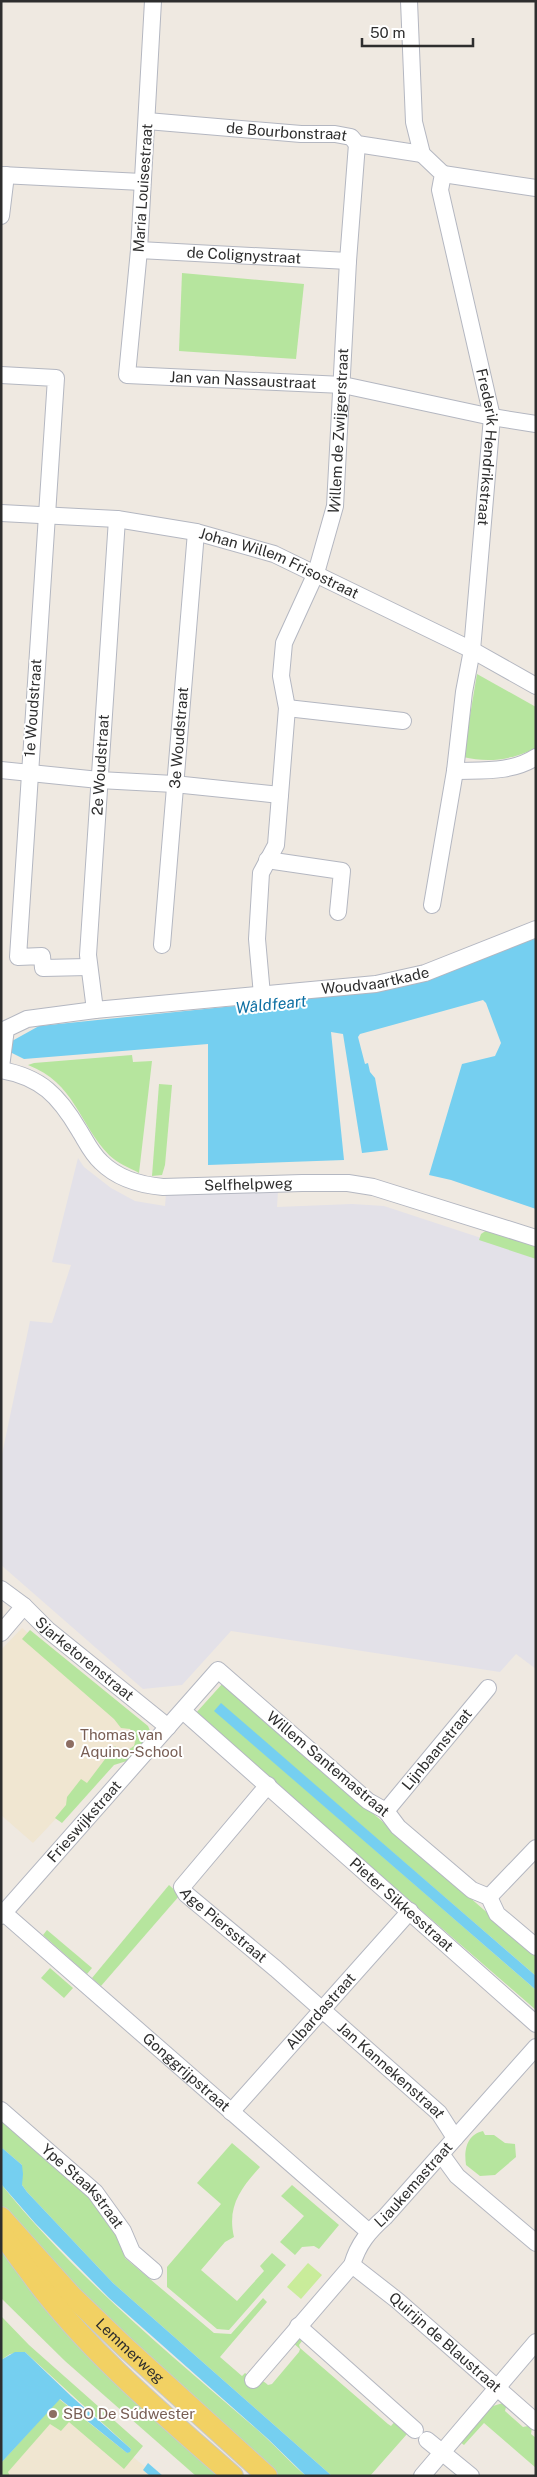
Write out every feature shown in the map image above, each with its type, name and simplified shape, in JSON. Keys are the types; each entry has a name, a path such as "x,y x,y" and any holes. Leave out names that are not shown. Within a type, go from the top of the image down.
{"main road":[{"name":"Lemmerweg","path":"1,2217 72,2296 119,2342 267,2476"},
{"name":"Lemmerweg","path":"1,2231 9,2246 59,2312 126,2381 233,2476"}],"street":[{"name":"Maria Louisestraat","path":"127,375 139,250 153,1"},
{"path":"409,1 414,122 422,154 443,174 536,188"},
{"name":"de Bourbonstraat","path":"147,121 301,134 335,134 351,137 357,144 422,154"},
{"name":"Willem de Zwijgerstraat","path":"262,995 257,939 261,873 276,846 287,708 280,676 284,643 316,573 335,506 343,385 348,261 357,144"},
{"name":"Frederik Hendrikstraat","path":"432,905 455,771 464,692 472,650 492,417 440,190 443,174"},
{"path":"1,216 4,175 142,182"},
{"name":"de Colignystraat","path":"139,250 348,261"},
{"name":"1e Woudstraat","path":"1,375 56,378 18,957 42,956 43,968 88,967"},
{"name":"Jan van Nassaustraat","path":"127,375 343,385 492,417 536,424"},
{"name":"Johan Willem Frisostraat","path":"1,513 46,514 117,520 196,532 274,554 472,650 536,686"},
{"name":"2e Woudstraat","path":"95,1010 88,967 117,520"},
{"name":"3e Woudstraat","path":"162,945 196,532"},
{"path":"287,708 403,721"},
{"path":"455,771 503,770 528,762 536,757"},
{"path":"1,770 280,795"},
{"path":"267,860 342,872 338,912"},
{"name":"Woudvaartkade","path":"4,1032 27,1019 95,1010 376,984 425,973 536,929"},
{"path":"2,1064 4,1032"},
{"name":"Selfhelpweg","path":"2,1064 45,1086 63,1104 100,1162 128,1180 145,1185 356,1184 396,1193 536,1238"},
{"name":"Sjarketorenstraat","path":"1,1589 24,1606 48,1630 168,1727"},
{"path":"1,1633 24,1606"},
{"name":"Willem Santemastraat","path":"168,1727 218,1670 368,1801 386,1811 398,1827 472,1890 489,1897"},
{"name":"Lijnbaanstraat","path":"386,1811 488,1688"},
{"name":"Pieter Sikkesstraat","path":"183,1711 536,2024"},
{"name":"Frieswijkstraat","path":"3,1915 168,1727"},
{"name":"Age Piersstraat","path":"268,1785 182,1886 186,1894 322,2011"},
{"path":"536,1848 489,1897 498,1914 536,1947"},
{"name":"Albardastraat","path":"231,2112 410,1911"},
{"name":"Gonggrijpstraat","path":"3,1915 369,2232"},
{"name":"Jan Kannekenstraat","path":"322,2011 439,2113 455,2138"},
{"name":"Liaukemastraat","path":"253,2380 352,2264 356,2250 369,2232 385,2217 536,2047"},
{"name":"Ype Staakstraat","path":"1,2110 95,2192 123,2231 132,2252 154,2271"},
{"path":"441,2154 457,2176 536,2243"},
{"name":"Quirijn de Blaustraat","path":"352,2264 536,2422"},
{"path":"298,2326 421,2435 471,2476"},
{"path":"422,2476 536,2342"}],"shaded area":[{"path":"78,1158 84,1167 111,1188 135,1201 165,1206 166,1194 278,1192 277,1207 352,1204 384,1206 536,1256 536,1669 516,1654 500,1672 231,1631 182,1685 143,1689 1,1565 1,1459 30,1321 52,1323 71,1265 52,1262"},
{"name":"Thomas van Aquino-School","path":"22,1628 146,1734 130,1755 115,1756 33,1843 1,1815 1,1650"},
{"name":"SBO De Súdwester","path":"50,2388 156,2476 1,2476 1,2440"}],"green space":[{"path":"182,273 304,284 296,359 179,351"},
{"path":"477,674 536,707 536,748 509,758 482,760 463,757"},
{"path":"132,1055 133,1062 152,1061 139,1173 112,1158 99,1143 66,1093 44,1073 28,1065"},
{"path":"159,1084 172,1085 165,1165 162,1175 152,1176"},
{"path":"487,1230 536,1246 536,1259 479,1240 481,1234"},
{"path":"30,1630 148,1726 151,1733 149,1739 130,1760 114,1765 62,1823 55,1818 66,1805 67,1797 81,1779 87,1783 115,1746 118,1750 125,1752 134,1746 136,1738 130,1729 121,1728 114,1719 22,1639"},
{"path":"223,1683 536,1955 536,1976 221,1704 215,1711 536,1990 536,2010 195,1714"},
{"path":"169,1885 180,1895 101,1986 92,1978"},
{"path":"47,1930 92,1968 87,1974 43,1935"},
{"path":"50,1968 73,1988 64,1998 41,1978"},
{"path":"1,2118 92,2197 118,2233 125,2258 214,2333 231,2334 263,2298 267,2302 220,2357 242,2376 245,2373 268,2385 272,2384 299,2352 300,2349 292,2342 297,2337 305,2337 299,2345 300,2348 388,2424 391,2426 398,2418 406,2425 402,2430 407,2434 370,2476 332,2476 113,2283 27,2192 22,2185 22,2165 1,2147"},
{"path":"483,2131 485,2135 494,2135 505,2143 515,2144 516,2157 495,2175 480,2176 466,2165 465,2154 467,2144 473,2136"},
{"path":"232,2143 260,2167 241,2191 234,2207 232,2226 234,2237 225,2242 201,2270 237,2301 264,2271 260,2266 272,2253 286,2265 229,2330 217,2329 167,2287 167,2267 221,2204 197,2183"},
{"path":"1,2184 59,2249 121,2311 260,2432 306,2476 274,2476 181,2394 1,2209"},
{"path":"292,2185 339,2225 319,2249 314,2246 302,2247 295,2255 280,2242 304,2216 281,2196"},
{"path":"1,2239 226,2476 196,2476 65,2361 1,2298"},
{"path":"308,2263 322,2275 301,2299 287,2287"},
{"path":"1,2316 29,2345 143,2446 124,2469 69,2422 61,2431 50,2424 8,2472 10,2476 1,2476 1,2463 59,2399 127,2453 131,2449 25,2352 10,2354 1,2360"},
{"path":"503,2403 506,2407 505,2411 523,2427 528,2426 532,2428 531,2434 536,2438 536,2468 484,2423 464,2445 460,2442 493,2406"}],"water":[{"name":"Wâldfeart","path":"536,937 536,1209 451,1180 429,1175 462,1064 495,1056 501,1043 486,1003 483,1000 360,1034 358,1037 365,1064 368,1063 370,1072 375,1078 388,1150 362,1153 343,1034 331,1032 344,1160 208,1165 208,1044 24,1059 12,1053 1,1054 12,1041 39,1026 351,994"},
{"path":"221,1703 536,1976 536,1990 214,1711"},
{"path":"1,2147 22,2165 22,2185 27,2192 113,2283 332,2476 306,2476 268,2439 109,2298 35,2223 1,2184"},
{"path":"15,2352 25,2352 131,2449 130,2452 127,2453 60,2399 1,2463 1,2360"},
{"path":"148,2463 163,2476 150,2476 143,2470"}],"place":[{"name":"Thomas van Aquino-School","path":"70,1744"},
{"name":"SBO De Súdwester","path":"53,2414"}]}
